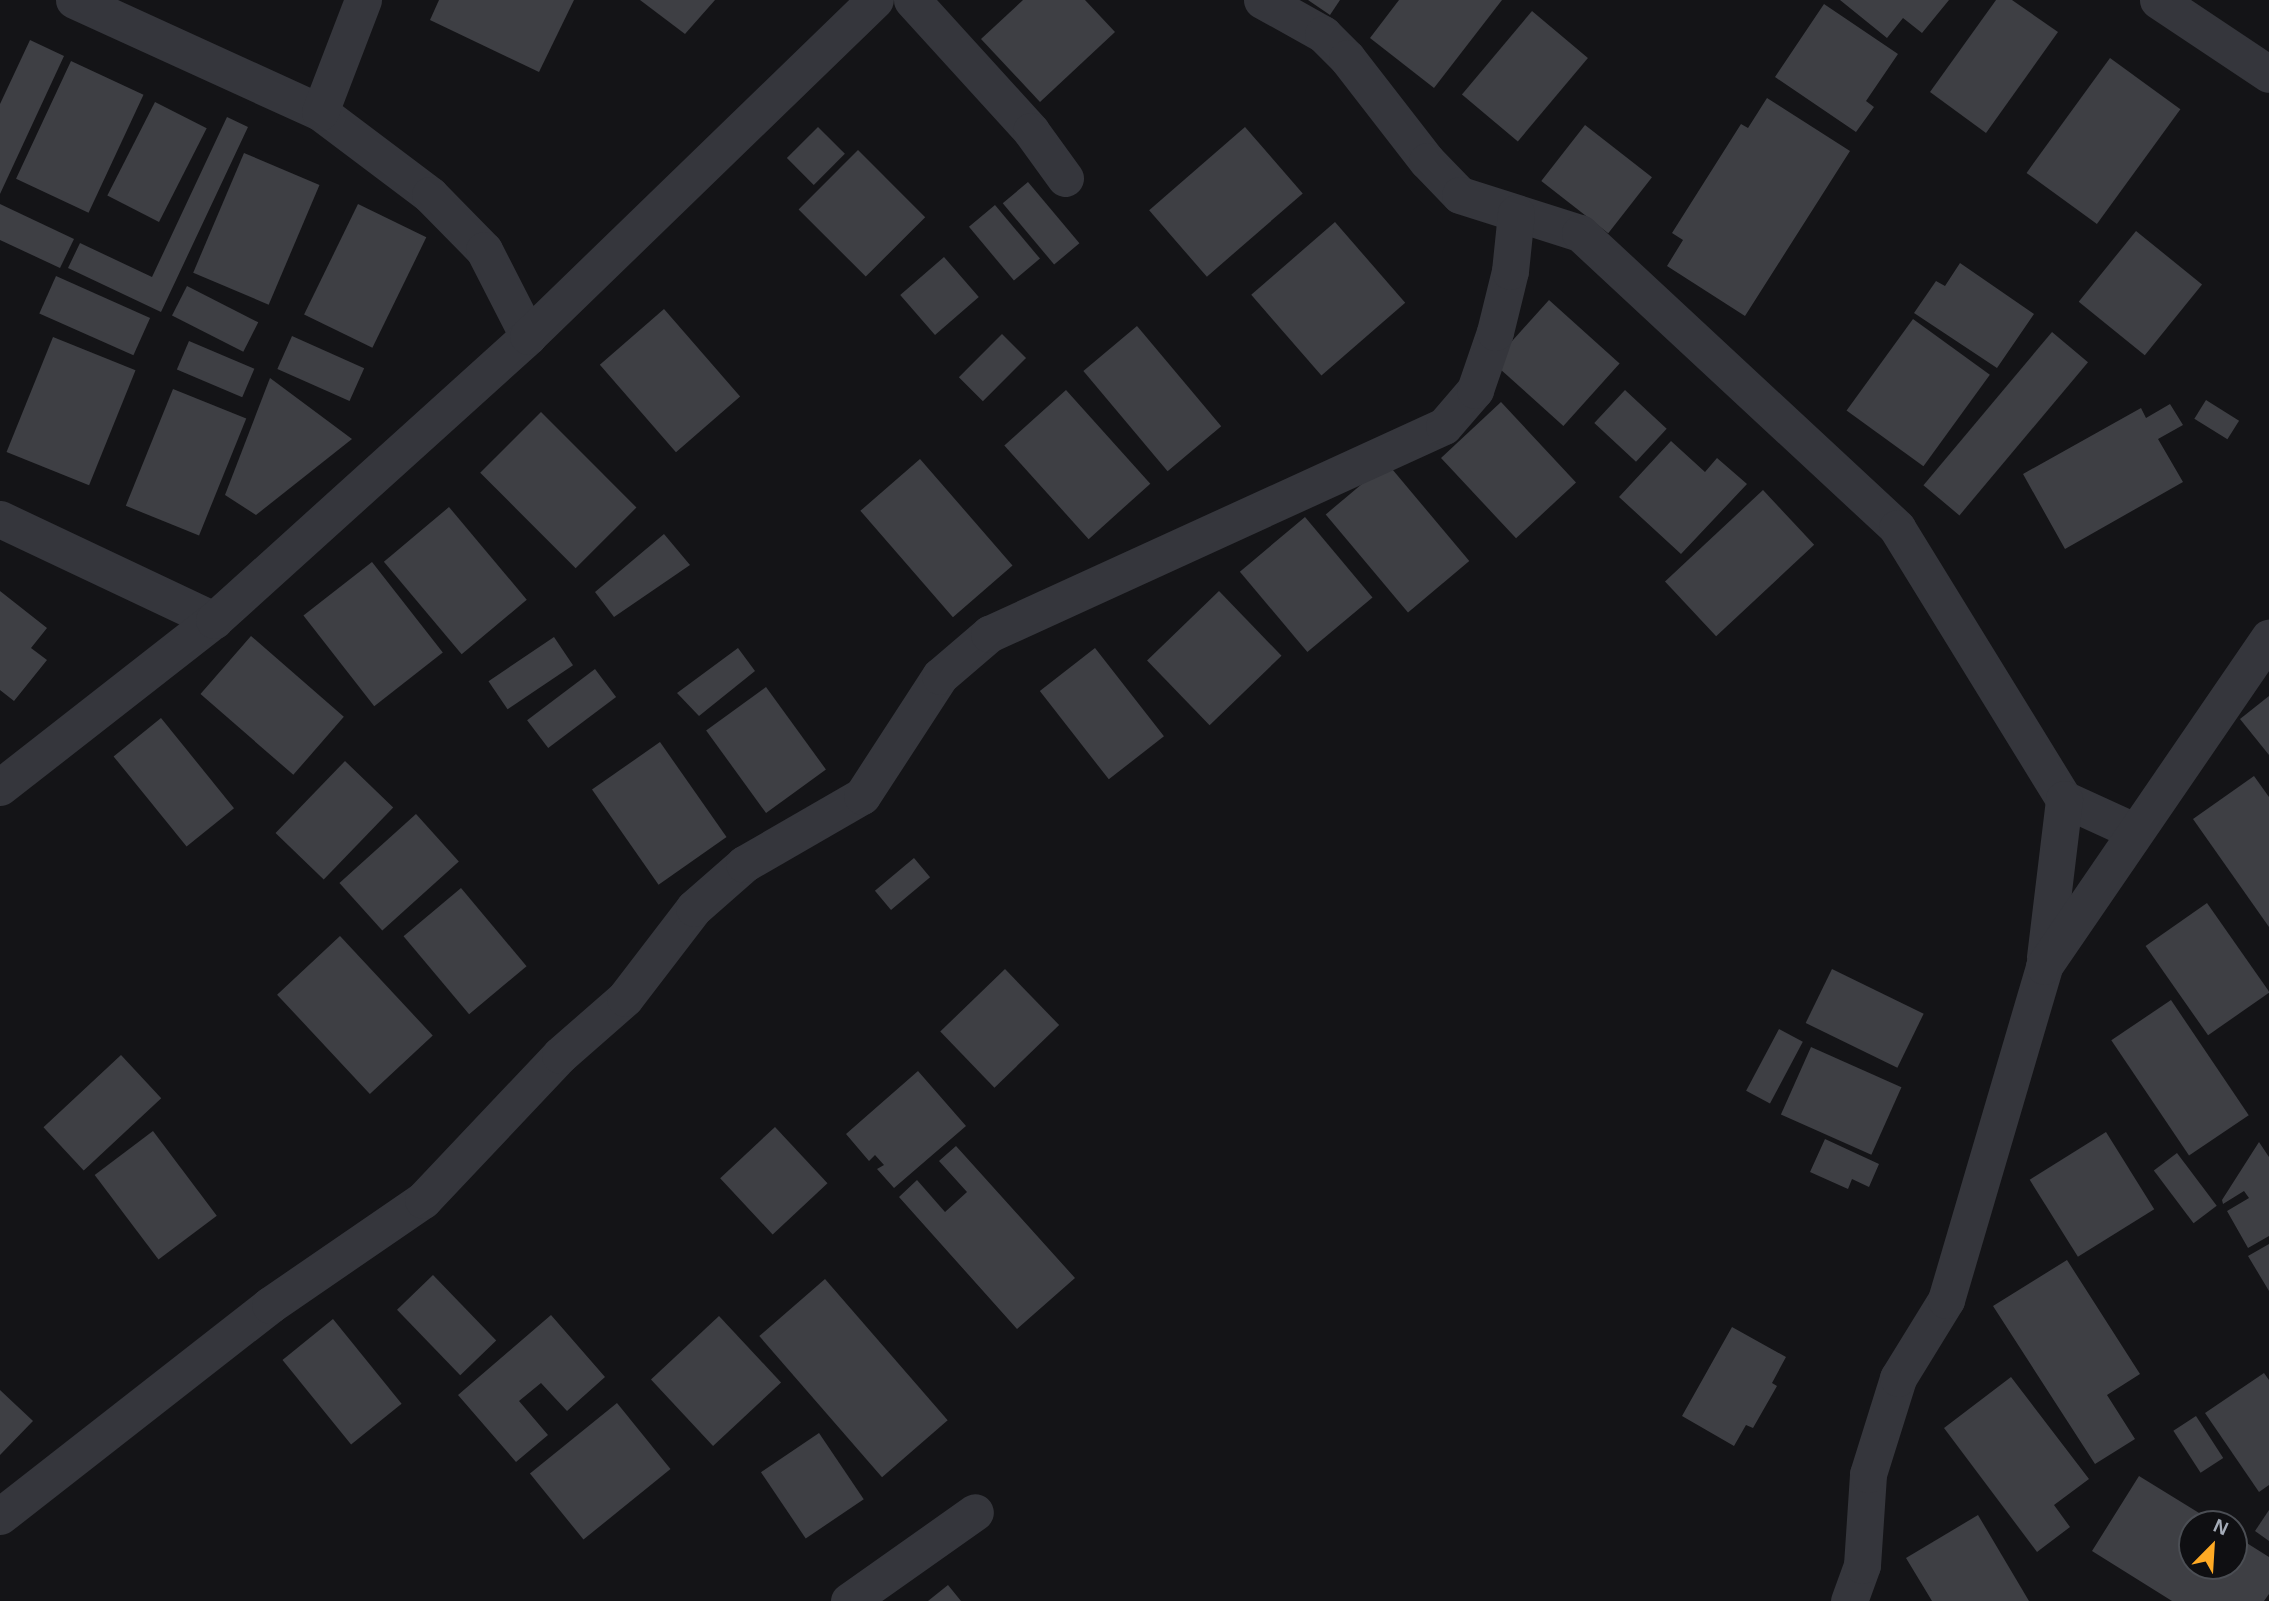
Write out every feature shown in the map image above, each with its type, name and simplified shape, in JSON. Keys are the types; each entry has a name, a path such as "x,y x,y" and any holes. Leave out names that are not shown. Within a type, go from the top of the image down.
{"street":[{"path":"74,0 320,112 430,195 484,250 528,336"},
{"path":"320,112 363,0"},
{"path":"0,787 214,620 528,336 876,0"},
{"path":"912,0 1031,131 1065,178"},
{"path":"1262,0 1323,34 1347,58 1427,161 1460,195 1580,233 1897,528 2064,799 2134,831"},
{"path":"2158,0 2269,74"},
{"path":"0,1516 270,1304 423,1200 560,1055 625,998 694,908 744,864 862,796 940,676 989,634 1444,426 1475,390 1495,332 1510,271 1516,213"},
{"path":"0,519 214,620"},
{"path":"2044,966 2134,831 2269,638"},
{"path":"1849,1601 1862,1566 1868,1474 1898,1378 1946,1300 2044,966 2064,799"},
{"path":"849,1601 975,1511"}],"building":[{"path":"439,0 574,0 539,72 430,20"},
{"path":"640,0 715,0 685,34"},
{"path":"1023,0 1085,0 1115,32 1040,102 981,39"},
{"path":"1308,0 1340,0 1330,15"},
{"path":"1399,0 1502,0 1434,88 1370,38"},
{"path":"1840,0 1949,0 1922,33 1903,18 1887,38"},
{"path":"1996,0 2012,0 2058,32 1986,133 1930,92"},
{"path":"1824,4 1898,54 1866,101 1874,107 1856,132 1775,77"},
{"path":"1532,11 1588,58 1518,141 1462,94"},
{"path":"30,40 64,56 0,194 0,104"},
{"path":"2110,58 2180,109 2097,224 2027,173"},
{"path":"71,61 144,95 89,213 16,179"},
{"path":"1767,98 1850,151 1745,316 1667,266 1683,240 1672,233 1741,124 1748,128"},
{"path":"155,102 207,128 159,222 107,196"},
{"path":"227,117 248,127 161,312 68,268 80,243 152,277"},
{"path":"1585,125 1652,177 1608,233 1541,181"},
{"path":"818,127 845,154 814,185 787,158"},
{"path":"1245,127 1303,193 1207,277 1149,210"},
{"path":"858,150 925,217 866,277 799,209"},
{"path":"244,153 319,185 269,305 193,273"},
{"path":"1028,182 1079,243 1054,264 1003,203"},
{"path":"0,204 74,239 60,268 0,240"},
{"path":"358,204 426,237 372,348 304,315"},
{"path":"995,205 1040,259 1014,280 969,227"},
{"path":"1335,222 1405,303 1321,376 1251,295"},
{"path":"2136,231 2202,284 2145,355 2079,302"},
{"path":"944,257 979,297 935,335 900,295"},
{"path":"1960,263 2034,314 1997,368 1914,313 1936,281 1945,286"},
{"path":"56,276 150,318 133,355 39,313"},
{"path":"187,286 258,322 243,352 172,315"},
{"path":"1549,300 1620,364 1563,426 1493,362"},
{"path":"664,309 740,397 676,452 600,365"},
{"path":"1913,319 1990,375 1923,466 1847,410"},
{"path":"1137,326 1221,426 1168,471 1083,371"},
{"path":"2052,332 2088,362 1959,515 1923,485"},
{"path":"1002,334 1026,358 983,401 959,377"},
{"path":"292,336 364,368 350,401 277,369"},
{"path":"53,337 136,370 89,485 7,452"},
{"path":"189,341 254,369 242,397 177,370"},
{"path":"270,378 352,439 256,515 225,495"},
{"path":"173,389 246,419 199,535 126,506"},
{"path":"1066,390 1150,484 1089,539 1004,446"},
{"path":"1625,390 1667,429 1636,462 1594,423"},
{"path":"2206,400 2239,421 2227,439 2194,419"},
{"path":"1501,402 1576,482 1516,538 1441,458"},
{"path":"2170,404 2183,425 2158,439 2183,482 2065,549 2023,474 2141,408 2146,418"},
{"path":"541,412 636,507 576,568 480,473"},
{"path":"1671,441 1705,472 1717,458 1747,484 1681,554 1619,497"},
{"path":"920,459 1013,565 953,617 860,511"},
{"path":"1387,463 1469,561 1408,612 1326,514"},
{"path":"1763,490 1814,545 1716,636 1665,581"},
{"path":"449,507 527,600 462,654 384,562"},
{"path":"1305,517 1372,597 1307,652 1240,572"},
{"path":"664,534 690,565 614,617 595,592"},
{"path":"372,562 443,653 374,706 303,616"},
{"path":"0,591 47,628 31,648 47,660 14,701 0,690"},
{"path":"1219,591 1282,656 1210,725 1147,660"},
{"path":"251,636 344,717 293,775 200,694"},
{"path":"554,637 573,665 508,709 489,681"},
{"path":"738,648 755,671 699,716 677,693"},
{"path":"1095,648 1164,736 1109,779 1040,691"},
{"path":"595,669 616,697 548,748 527,720"},
{"path":"766,687 826,770 766,813 706,730"},
{"path":"2269,696 2269,755 2240,719"},
{"path":"161,718 234,808 187,847 114,756"},
{"path":"660,742 727,837 659,885 592,790"},
{"path":"345,761 393,808 324,879 276,833"},
{"path":"2254,776 2269,797 2269,927 2193,819"},
{"path":"416,814 459,862 382,930 339,883"},
{"path":"914,858 930,877 891,910 875,891"},
{"path":"461,888 527,966 469,1014 404,936"},
{"path":"2207,903 2269,992 2208,1035 2146,946"},
{"path":"340,936 433,1035 370,1094 277,995"},
{"path":"1005,969 1059,1025 994,1088 940,1032"},
{"path":"1832,969 1924,1014 1897,1068 1806,1023"},
{"path":"2171,1000 2249,1115 2189,1155 2111,1040"},
{"path":"1779,1029 1803,1042 1770,1103 1746,1091"},
{"path":"1811,1047 1901,1087 1871,1155 1781,1115"},
{"path":"121,1055 161,1098 84,1170 43,1127"},
{"path":"918,1071 966,1126 894,1188 877,1169 884,1165 875,1155 869,1161 846,1134"},
{"path":"775,1127 828,1183 773,1234 720,1178"},
{"path":"153,1131 217,1216 158,1260 95,1175"},
{"path":"2106,1132 2154,1209 2078,1257 2030,1180"},
{"path":"1825,1139 1879,1164 1869,1187 1852,1179 1848,1189 1810,1172"},
{"path":"2259,1142 2269,1157 2269,1236 2248,1248 2227,1211 2249,1198 2244,1191 2223,1204 2222,1200"},
{"path":"956,1146 1075,1278 1017,1329 899,1197 917,1180 945,1212 967,1192 939,1161"},
{"path":"2177,1153 2217,1206 2194,1223 2154,1170"},
{"path":"2269,1244 2269,1291 2248,1256"},
{"path":"2067,1260 2140,1374 2107,1395 2135,1439 2095,1464 1993,1306"},
{"path":"433,1275 496,1340 460,1375 397,1310"},
{"path":"825,1279 948,1420 882,1477 759,1336"},
{"path":"551,1315 605,1377 567,1411 541,1383 519,1401 548,1435 516,1462 458,1395"},
{"path":"719,1316 781,1383 713,1446 651,1379"},
{"path":"333,1319 402,1404 351,1445 282,1360"},
{"path":"1732,1327 1786,1357 1772,1383 1777,1386 1753,1428 1746,1425 1734,1446 1682,1416"},
{"path":"2264,1373 2269,1380 2269,1485 2259,1492 2205,1413"},
{"path":"2011,1377 2089,1479 2054,1505 2070,1527 2037,1552 1944,1428"},
{"path":"0,1390 33,1421 0,1455"},
{"path":"617,1403 670,1469 583,1540 530,1473"},
{"path":"2196,1416 2223,1458 2201,1473 2173,1431"},
{"path":"819,1433 864,1499 806,1538 761,1472"},
{"path":"2139,1476 2194,1510 2178,1510 2178,1580 2248,1580 2248,1544 2269,1557 2269,1594 2264,1601 2172,1601 2092,1551"},
{"path":"2269,1510 2269,1541 2255,1531"},
{"path":"1978,1515 2029,1601 1932,1601 1906,1558"},
{"path":"948,1585 961,1601 928,1601"}]}
